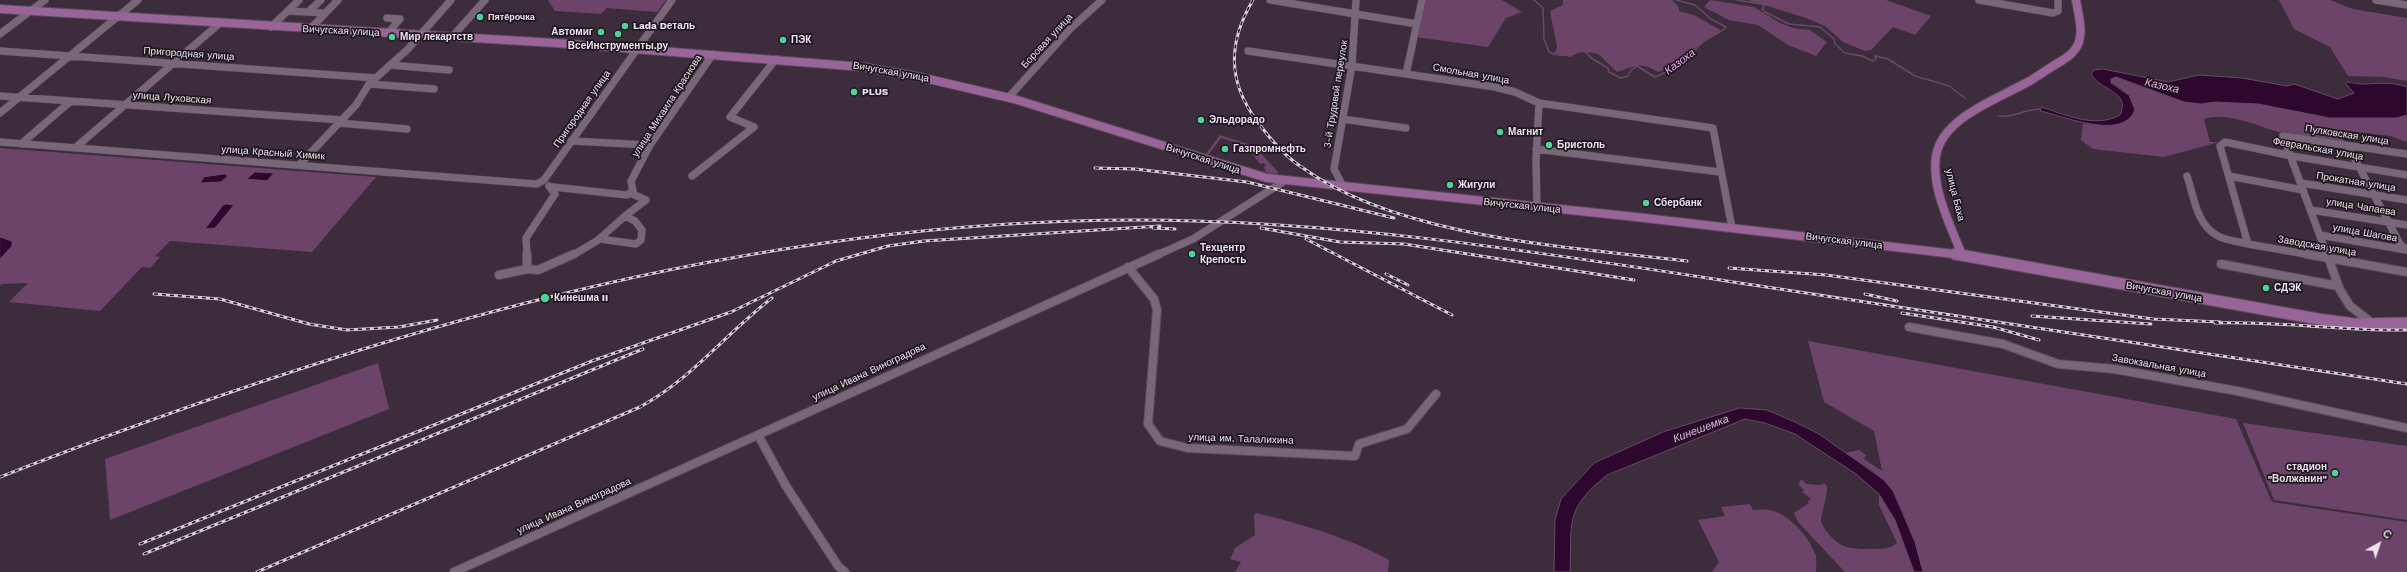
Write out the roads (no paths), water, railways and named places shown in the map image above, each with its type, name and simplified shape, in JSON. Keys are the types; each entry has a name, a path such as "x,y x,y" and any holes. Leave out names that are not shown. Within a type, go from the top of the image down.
{"main road":[{"name":"улица Баха","path":"1962,255 1941,194 1936,157 1944,138 1982,107 2068,56 2074,50 2079,40 2076,0"},
{"name":"Вичугская улица","path":"0,9 713,54 872,68 1008,98 1241,171 1286,180 1328,184 1344,188 1732,228 1962,255 2318,319 2372,324 2407,323"}],"street":[{"path":"0,34 45,0"},
{"path":"0,113 138,0"},
{"path":"271,27 299,0"},
{"path":"308,12 321,0"},
{"path":"310,29 338,0"},
{"path":"300,164 356,105 358,98 370,84 422,35 451,0"},
{"path":"452,37 485,0"},
{"name":"Пригородная улица","path":"542,181 672,0"},
{"name":"Боровая улица","path":"1008,98 1070,29 1102,0"},
{"path":"1270,0 1417,24"},
{"name":"3-й Трудовой переулок","path":"1344,188 1338,180 1334,169 1352,65 1356,0"},
{"path":"1406,74 1422,0"},
{"path":"1979,0 2000,1 2057,12 2058,0"},
{"path":"2376,0 2407,5"},
{"path":"288,11 325,13"},
{"path":"387,18 400,19 388,33"},
{"path":"75,148 220,23"},
{"name":"Пригородная улица","path":"0,51 175,62 376,78"},
{"name":"Смольная улица","path":"1248,51 1352,65 1506,90 1539,103 1713,128 1720,172"},
{"name":"улица Михаила Краснова","path":"632,192 631,180 650,145 713,54"},
{"path":"692,176 754,127 730,117 776,59"},
{"path":"390,65 449,70"},
{"path":"370,84 434,89"},
{"name":"улица Луховская","path":"0,96 340,122 406,129"},
{"path":"21,144 71,101"},
{"path":"1537,207 1536,149 1539,103"},
{"path":"1342,119 1406,128"},
{"name":"Пулковская улица","path":"2292,156 2283,136 2407,154"},
{"path":"571,141 650,145"},
{"name":"улица Красный Химик","path":"0,142 300,164 531,184 542,181"},
{"name":"Февральская улица","path":"2229,176 2220,146 2225,142 2292,156 2407,175"},
{"path":"2348,146 2400,244 2407,250"},
{"path":"1536,149 1720,172 1732,228"},
{"path":"2292,156 2338,286 2350,306 2372,324"},
{"name":"Заводская улица","path":"2187,176 2194,193 2199,217 2215,235 2248,244 2327,256 2407,272"},
{"path":"2229,176 2248,244"},
{"name":"Прокатная улица","path":"2229,176 2407,200"},
{"name":"улица Ивана Виноградова","path":"454,572 1193,239 1286,180"},
{"path":"527,269 526,238 555,194 553,190 542,181"},
{"path":"499,275 527,269 538,270 573,255 598,240 646,200 632,192 627,195 553,187"},
{"name":"улица Чапаева","path":"2311,210 2407,225"},
{"path":"598,240 636,244 641,240 642,230 635,221 625,216"},
{"name":"улица Шагова","path":"2320,235 2407,250"},
{"path":"2221,264 2338,286"},
{"name":"улица им. Талалихина","path":"1128,267 1154,298 1157,310 1148,424 1160,441 1187,448 1303,452 1342,457 1355,456 1359,444 1407,428 1436,394"},
{"name":"Завокзальная улица","path":"1909,327 2003,344 2058,364 2114,368 2237,391 2407,428"},
{"path":"758,435 786,486 838,566 845,572"}],"water":[{"path":"2103,69 2168,82 2199,75 2242,78 2287,86 2294,84 2338,99 2354,93 2346,84 2347,82 2361,84 2396,84 2407,87 2407,115 2397,118 2330,118 2258,104 2215,102 2201,104 2184,102 2116,77 2111,79 2111,83 2129,95 2135,110 2128,119 2118,124 2091,124 2040,111 2041,107 2080,119 2100,121 2120,115 2122,107 2118,96 2094,79 2091,73 2095,70"},
{"path":"255,172 274,173 267,181 247,179"},
{"path":"225,174 228,176 221,182 200,183 204,177"},
{"path":"223,205 234,205 215,228 205,229"},
{"path":"0,237 12,241 12,246 0,259"},
{"name":"Кинешемка","path":"1740,408 1767,410 1819,434 1884,480 1893,491 1915,542 1923,572 1914,572 1895,520 1879,494 1856,474 1795,434 1765,423 1745,419 1607,475 1583,498 1573,518 1571,529 1570,572 1554,572 1555,520 1561,499 1594,463 1663,432"}],"waterway":[{"name":"Казоха","path":"1534,0 1543,8 1544,39 1549,52 1561,55 1586,52 1591,58 1608,68 1609,72 1621,78 1628,76 1631,70 1637,66 1655,77 1662,74 1681,62 1703,42 1726,27 1711,19 1695,5 1676,0"},
{"name":"Казоха","path":"1737,0 1762,4 1764,6 1762,9 1765,12 1789,24 1820,27 1834,39 1835,44 1845,53 1862,56 1873,61 1876,59 1875,56 1888,59 1915,76 1949,86 1965,98"},
{"name":"Казоха","path":"1999,116 2010,116 2029,110 2040,109"}],"railway":[{"path":"1253,0 1239,31 1235,46 1234,61 1240,91 1247,106 1267,134 1284,153 1303,168 1343,192 1387,210 1436,224 1488,236 1540,244 1687,261"},
{"path":"1095,168 1135,169 1247,182 1394,218"},
{"path":"0,477 137,425 275,377 415,333 557,295 700,264 844,240 989,225 1136,220 1296,226 1376,233 1535,252 2407,384"},
{"path":"140,544 592,361 731,312 836,261 888,246 924,241 1160,226"},
{"path":"1153,228 1175,229"},
{"path":"1261,228 1340,242 1404,244 1634,280"},
{"path":"1306,239 1452,315"},
{"path":"1729,268 1826,275 2153,319 2220,322"},
{"path":"1386,274 1408,285"},
{"path":"154,294 220,299 309,324 347,330 399,327 437,320"},
{"path":"1865,294 1897,301"},
{"path":"257,572 640,407 677,383 772,298"},
{"path":"1902,313 1993,327 2039,340"},
{"path":"2032,316 2151,324"},
{"path":"2215,323 2263,323 2359,329 2407,330"},
{"path":"144,554 643,349"}],"place":[{"name":"Пятёрочка","path":"480,17"},
{"name":"Lada Dеталь","path":"625,26"},
{"name":"Автомиг","path":"601,32"},
{"name":"ВсеИнструменты.ру","path":"618,34"},
{"name":"Мир лекартств","path":"392,37"},
{"name":"ПЭК","path":"783,40"},
{"name":"PLUS","path":"854,92"},
{"name":"Эльдорадо","path":"1201,120"},
{"name":"Магнит","path":"1500,132"},
{"name":"Бристоль","path":"1549,145"},
{"name":"Газпромнефть","path":"1225,149"},
{"name":"Жигули","path":"1450,185"},
{"name":"Сбербанк","path":"1646,203"},
{"name":"Техцентр Крепость","path":"1192,254"},
{"name":"СДЭК","path":"2266,288"},
{"name":"Кинешма II","path":"545,298"},
{"name":"стадион \"Волжанин\"","path":"2335,473"}]}
